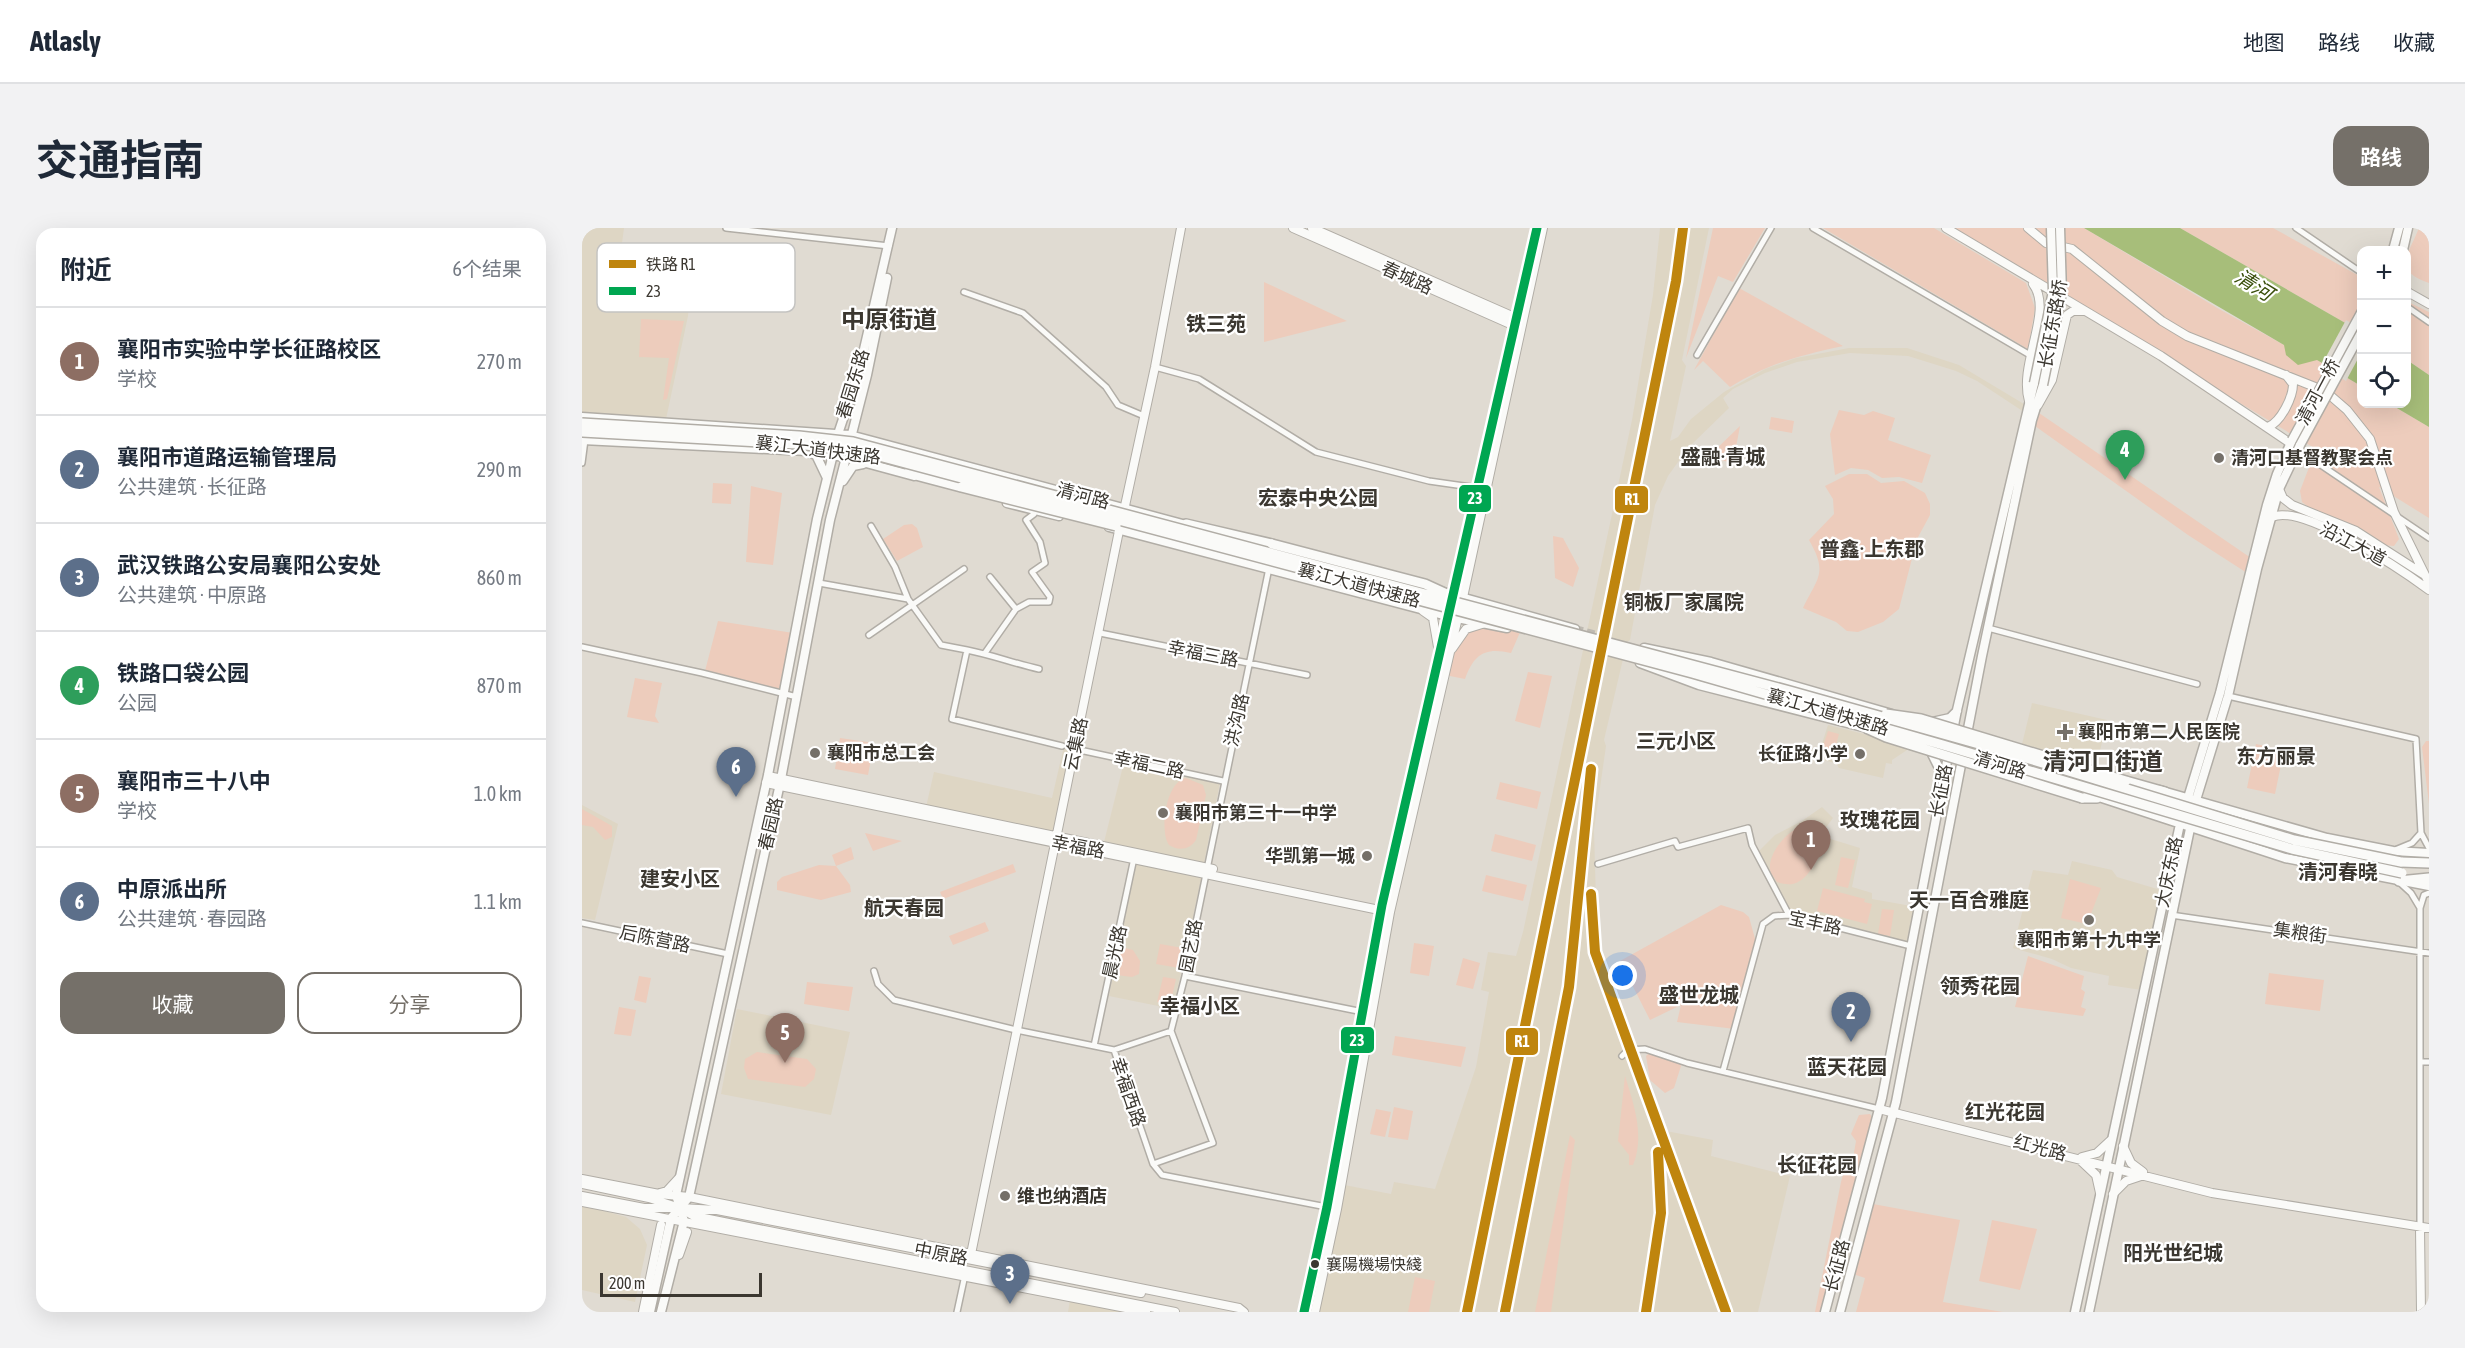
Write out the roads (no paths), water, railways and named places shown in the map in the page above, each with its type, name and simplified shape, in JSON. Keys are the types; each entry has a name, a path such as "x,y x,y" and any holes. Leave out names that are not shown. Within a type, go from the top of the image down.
{"highway":[{"name":"襄江大道快速路","path":"582,423 799,436 853,442 1790,691 2000,750 2294,840 2401,862 2429,863"},
{"name":"襄江大道快速路","path":"583,437 797,444 864,452 1606,650 2269,843 2401,877 2429,876"},
{"path":"906,472 1104,524 1206,545"},
{"path":"1186,524 1425,584 1444,593 1503,609 1537,623"},
{"path":"1790,691 1814,694 1881,713 1921,719 2165,792"},
{"path":"1787,701 1859,724 1886,737 2082,798 2097,798"}],"main road":[{"name":"春园东路","path":"838,434 859,371 895,228"},
{"name":"春园东路","path":"850,435 867,375 895,228"},
{"name":"长征东路桥","path":"2038,384 2053,291 2052,228"},
{"name":"长征东路桥","path":"2038,384 2061,293 2060,228"},
{"path":"2399,228 2399,246"},
{"path":"2400,246 2408,228"},
{"name":"清河一桥","path":"2295,444 2357,319"},
{"name":"清河一桥","path":"2295,444 2357,338"},
{"path":"2031,407 2038,384"},
{"name":"长征路","path":"1840,1312 1893,1112 1966,735 2032,420 2031,407"},
{"name":"长征路","path":"1825,1312 1879,1108 1957,710 2031,407"},
{"path":"818,432 835,428 844,416"},
{"name":"清河路","path":"582,417 850,435 1463,597 1575,629"},
{"path":"855,418 862,434 873,441"},
{"name":"春园路","path":"684,1221 676,1195 679,1178 767,780 827,478 838,434"},
{"name":"春园路","path":"671,1218 689,1197 693,1181 780,782 850,435"},
{"name":"清河路","path":"583,437 807,451 844,457 906,472 934,483 1038,511 1269,567 1447,616 1572,644"},
{"name":"大庆东路","path":"2075,1312 2180,824 2192,799 2228,696 2279,489 2295,444"},
{"name":"大庆东路","path":"2089,1312 2190,827 2192,799 2267,505 2277,474 2295,444"},
{"path":"807,451 816,456 827,478"},
{"path":"837,495 846,472 853,466 860,464 906,472"},
{"name":"清河路","path":"1644,648 1711,662 1921,723 2107,772 2165,792 2284,827 2393,851 2429,853"},
{"name":"清河路","path":"1640,663 1699,686 1988,759 2097,798 2276,855 2401,877 2429,886"},
{"path":"1921,723 1950,718 1957,710"},
{"path":"1970,719 1987,741"},
{"path":"1913,741 1931,752 1943,780"},
{"path":"1960,770 1968,763 1988,759"},
{"path":"2276,855 2268,838 2275,830 2284,827"},
{"path":"650,1312 671,1218"},
{"path":"661,1312 675,1249 684,1221"}],"street":[{"path":"726,228 889,246"},
{"name":"云集路","path":"970,1256 1100,633 1119,529 1155,367 1181,228"},
{"name":"春城路","path":"1293,228 1518,323"},
{"name":"春城路","path":"1312,228 1518,323"},
{"path":"1304,1312 1310,1294 1364,1012 1438,654 1481,488 1537,228"},
{"path":"1518,323 1543,228"},
{"path":"1697,355 1771,228"},
{"path":"1813,228 2031,355"},
{"path":"1946,228 2161,356 2295,444 2429,537"},
{"path":"2028,228 2046,243 2072,249 2162,321 2187,336 2325,391 2362,427 2370,439 2394,512 2428,579"},
{"path":"2296,228 2357,270"},
{"path":"2028,278 2040,293 2041,306"},
{"path":"2031,407 2025,380 2045,289"},
{"path":"2411,289 2429,298"},
{"path":"964,292 1023,313 1106,387 1118,405 1144,416"},
{"path":"2411,294 2429,304"},
{"path":"2031,407 2052,380 2070,303"},
{"path":"2411,309 2429,322"},
{"path":"2067,315 2073,311 2085,311"},
{"path":"1155,367 1199,379 1317,452 1429,481 1481,488"},
{"path":"2278,434 2277,422 2294,387 2285,374"},
{"path":"2268,427 2277,422"},
{"path":"582,463 583,437"},
{"path":"1315,1312 1337,1209 1386,909 1463,597 1481,488"},
{"name":"沿江大道","path":"2279,489 2283,498 2292,505 2356,531 2428,579"},
{"name":"沿江大道","path":"2272,517 2280,513 2302,518 2352,541 2429,590"},
{"path":"985,653 1016,609 1029,602 1049,602 1050,597 1032,572 1045,563 1040,542 1026,520 1034,514"},
{"path":"871,526 895,567 910,602 940,645 999,656 1005,662 1039,669"},
{"name":"洪沟路","path":"1205,870 1269,567"},
{"path":"869,635 910,602 964,569"},
{"path":"990,577 1016,609"},
{"path":"819,583 910,602"},
{"path":"1417,607 1433,618 1438,654"},
{"path":"1450,653 1466,629 1478,624 1497,626"},
{"path":"1988,627 2197,684"},
{"name":"幸福三路","path":"1100,633 1307,675"},
{"path":"582,647 702,673 797,697"},
{"path":"967,650 952,719 1062,746"},
{"path":"2228,696 2416,739 2421,833 2429,848"},
{"name":"幸福二路","path":"1074,749 1223,781"},
{"name":"幸福路","path":"767,780 1386,909"},
{"path":"1598,864 1675,842 1678,847 1748,828 1752,845 1789,915"},
{"path":"2393,851 2412,843 2421,833"},
{"name":"幸福路","path":"1057,839 1134,858 1205,870"},
{"name":"晨光路","path":"1094,1046 1134,858"},
{"name":"园艺路","path":"1171,1031 1185,976 1205,870"},
{"path":"2401,877 2420,908"},
{"path":"2421,1312 2420,908 2424,896 2429,893"},
{"name":"宝丰路","path":"1723,1071 1764,924 1774,915 1789,915 1911,946"},
{"name":"集粮街","path":"2171,915 2429,952"},
{"name":"后陈营路","path":"582,923 728,954"},
{"name":"幸福西路","path":"874,971 878,984 894,1000 1016,1030 1114,1050 1153,1164"},
{"path":"1185,976 1364,1012"},
{"path":"1114,1050 1171,1031 1213,1143 1153,1164 1162,1175 1172,1179 1337,1209"},
{"name":"红光路","path":"1622,1056 1628,1050 1645,1049 1723,1071 1879,1108 2212,1193 2429,1228"},
{"path":"2420,1062 2429,1062"},
{"path":"2078,1158 2097,1154 2110,1141"},
{"path":"2123,1146 2131,1163 2146,1175"},
{"path":"2078,1158 2096,1175 2100,1194"},
{"path":"2113,1194 2126,1181 2146,1175"},
{"path":"649,1198 667,1191 679,1178"},
{"path":"582,1179 658,1194 689,1197 970,1256 1239,1308 1244,1312"},
{"path":"693,1181 703,1200 717,1210"},
{"name":"中原路","path":"582,1184 649,1198 680,1208 694,1216 712,1220 1125,1307 1175,1312"},
{"name":"中原路","path":"582,1196 644,1208 717,1210 970,1256 1237,1312"},
{"path":"582,1202 965,1274 957,1312"},
{"path":"644,1208 661,1225 667,1238"},
{"path":"675,1249 687,1232 699,1224 712,1220"},
{"path":"643,1312 661,1225"},
{"path":"665,1312 676,1265 687,1232"},
{"path":"1299,1312 1310,1294"},
{"path":"1125,1307 1146,1312"}],"water":[{"name":"清河","path":"2084,228 2180,228 2357,330 2357,384 2317,360 2298,365 2286,355 2284,345"},
{"path":"2411,363 2429,375 2429,427 2397,408 2411,408"}],"tunnel":[{"path":"1575,629 1600,636"}],"rail line":[{"name":"R1","path":"1467,1312 1676,281 1683,228"},
{"name":"R1","path":"1505,1312 1569,987 1591,769"},
{"name":"R1","path":"1591,894 1595,952 1726,1312"},
{"name":"R1","path":"1646,1312 1661,1213 1658,1152"}],"place":[{"name":"清河口基督教聚会点","path":"2219,458"},
{"name":"铁路口袋公园","path":"2125,480"},
{"name":"襄阳市第二人民医院","path":"2065,732"},
{"name":"襄阳市总工会","path":"815,753"},
{"name":"长征路小学","path":"1860,754"},
{"name":"中原派出所","path":"736,797"},
{"name":"襄阳市第三十一中学","path":"1163,813"},
{"name":"华凯第一城","path":"1367,856"},
{"name":"襄阳市实验中学长征路校区","path":"1811,870"},
{"name":"襄阳市第十九中学","path":"2089,920"},
{"name":"襄阳市道路运输管理局","path":"1851,1042"},
{"name":"襄阳市三十八中","path":"785,1063"},
{"name":"维也纳酒店","path":"1005,1196"},
{"name":"襄陽機場快綫","path":"1315,1264"},
{"name":"武汉铁路公安局襄阳公安处","path":"1010,1304"}],"district":[{"name":"中原街道","path":"889,320"},
{"name":"铁三苑","path":"1216,324"},
{"name":"盛融·青城","path":"1723,457"},
{"name":"宏泰中央公园","path":"1318,498"},
{"name":"普鑫·上东郡","path":"1872,549"},
{"name":"铜板厂家属院","path":"1684,602"},
{"name":"三元小区","path":"1676,741"},
{"name":"东方丽景","path":"2276,756"},
{"name":"清河口街道","path":"2103,762"},
{"name":"玫瑰花园","path":"1880,820"},
{"name":"清河春晓","path":"2338,872"},
{"name":"建安小区","path":"680,879"},
{"name":"天一百合雅庭","path":"1969,900"},
{"name":"航天春园","path":"904,908"},
{"name":"领秀花园","path":"1980,986"},
{"name":"盛世龙城","path":"1699,995"},
{"name":"幸福小区","path":"1200,1006"},
{"name":"蓝天花园","path":"1847,1067"},
{"name":"红光花园","path":"2005,1112"},
{"name":"长征花园","path":"1817,1165"},
{"name":"阳光世纪城","path":"2173,1253"}]}
